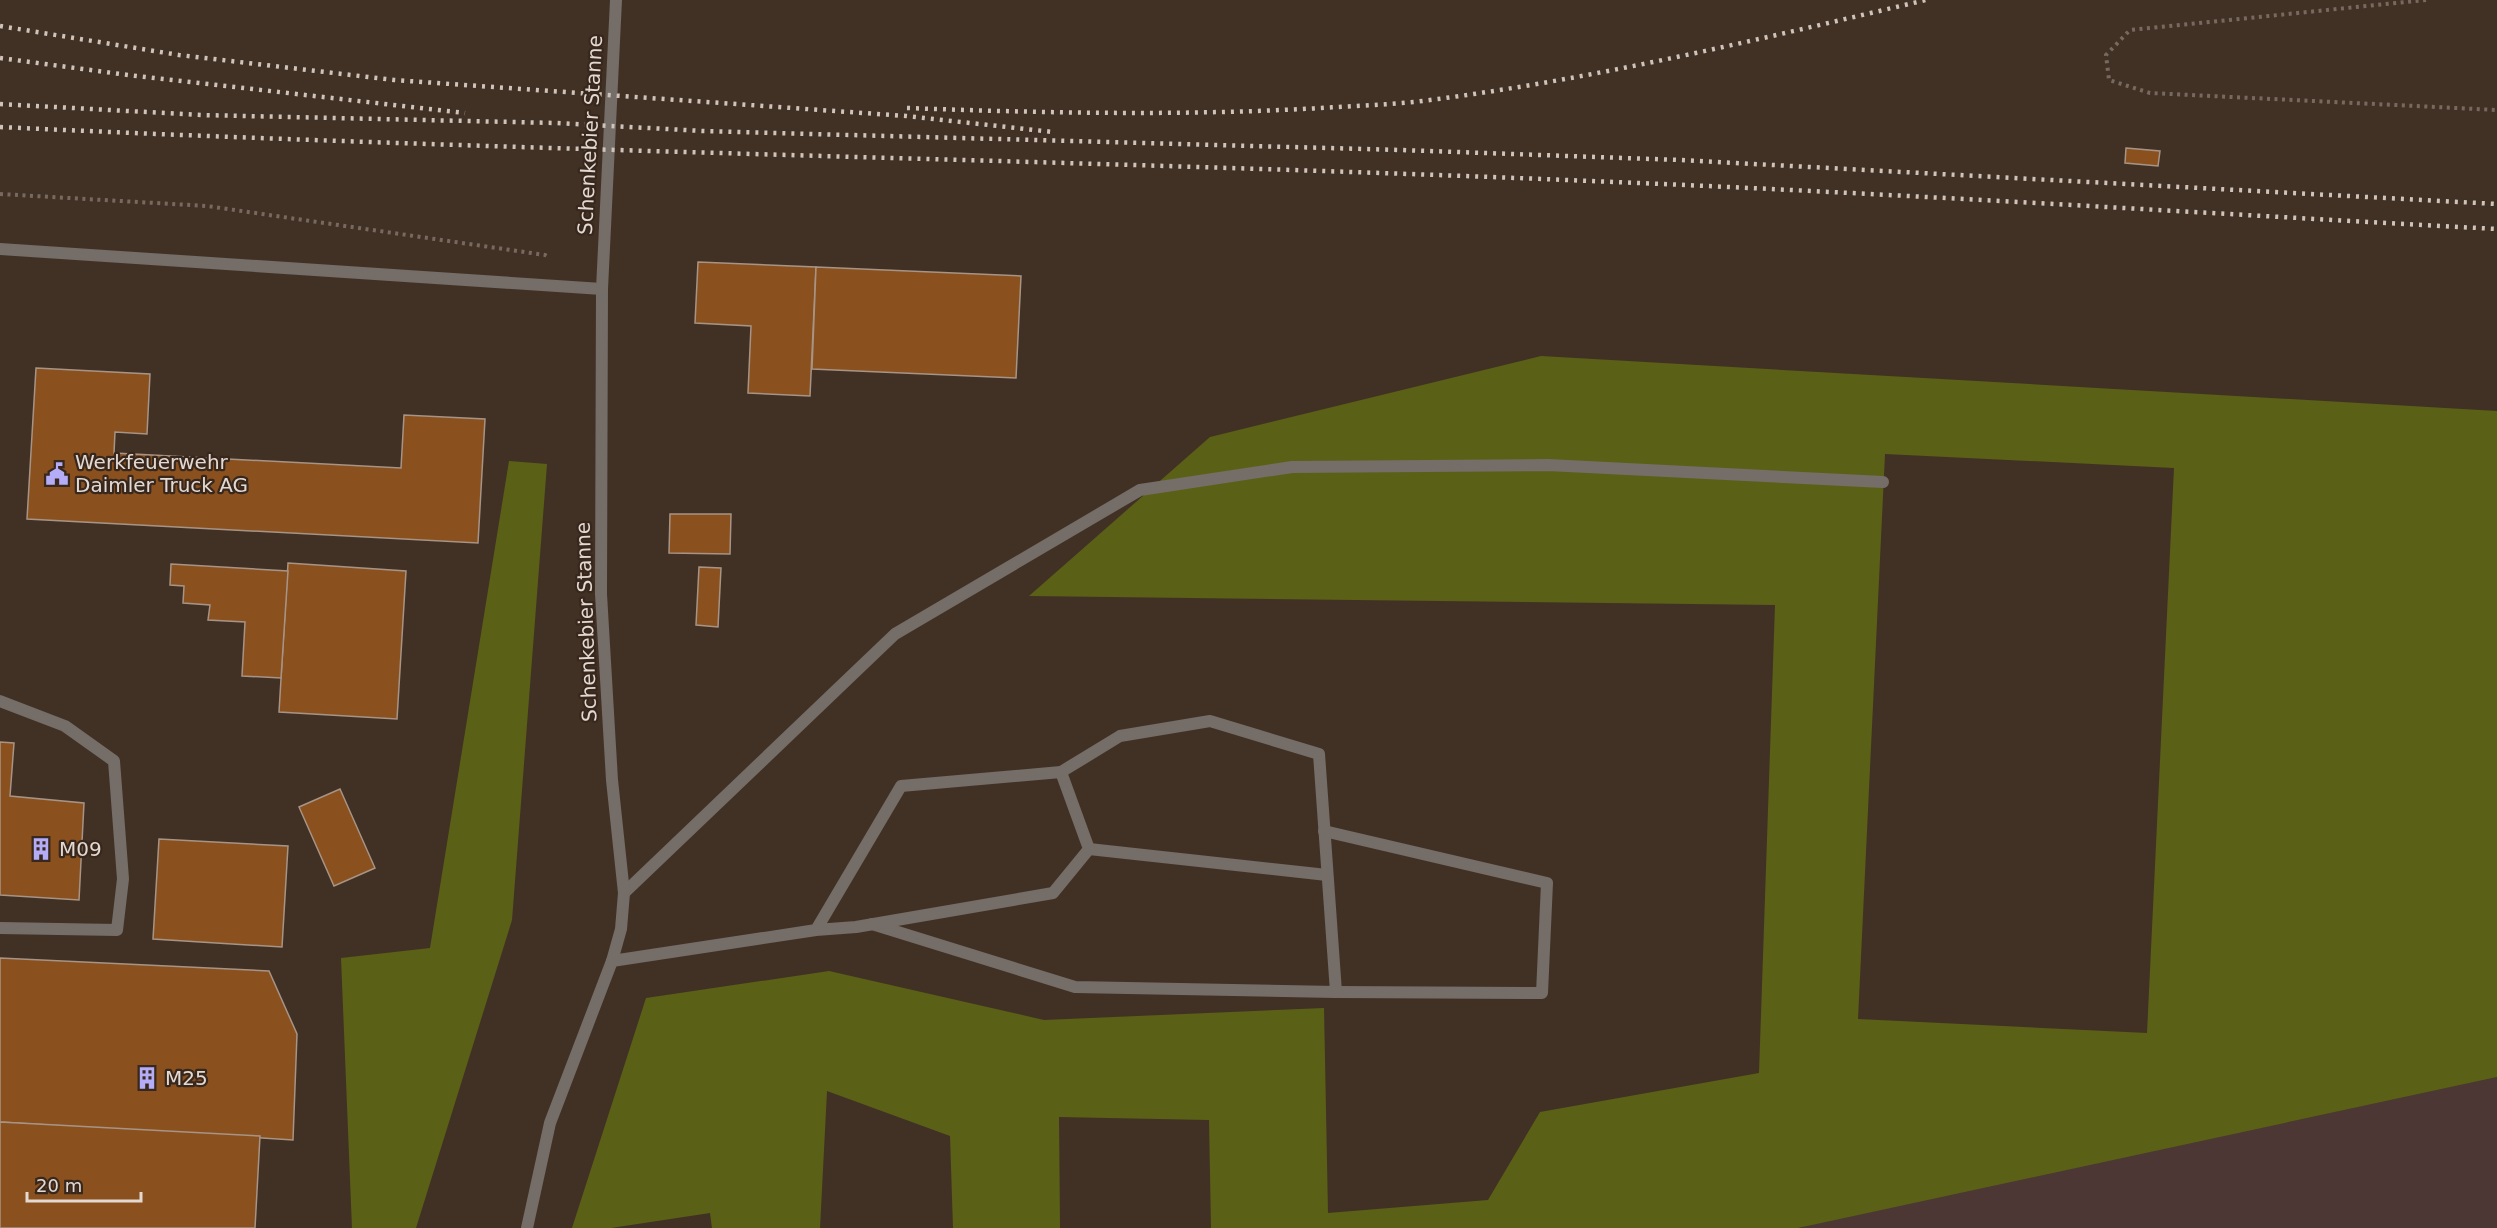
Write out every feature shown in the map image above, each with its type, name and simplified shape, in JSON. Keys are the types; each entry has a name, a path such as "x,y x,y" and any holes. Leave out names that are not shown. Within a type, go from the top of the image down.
{"street":[{"name":"Schenkebier Stanne","path":"527,1228 550,1123 612,961 621,928 624,893 612,780 601,594 603,289 616,0"},
{"path":"0,249 603,289"},
{"path":"624,893 895,634 1140,490 1292,467 1548,465 1883,482"},
{"path":"0,701 65,726 114,761 123,879 117,930 0,928"},
{"path":"816,930 901,786 1061,772 1120,736 1210,721 1318,754 1336,992"},
{"path":"1061,772 1089,849"},
{"path":"872,924 1075,987 1542,993 1547,883 1324,831"},
{"path":"1089,849 1327,875"},
{"path":"612,961 816,930 872,924 1053,893 1089,849"}],"path":[{"path":"2426,0 2130,30 2106,55 2109,80 2150,93 2497,110"},
{"path":"0,194 207,206 545,255 555,261"}],"shaded area":[{"path":"2497,1077 2497,1228 1801,1228 1819,1222"}],"green space":[{"path":"1541,356 2497,411 2497,1077 1798,1228 1211,1228 1209,1120 1059,1117 1060,1228 953,1228 950,1136 827,1091 820,1228 712,1228 710,1213 611,1228 572,1228 646,998 829,971 1044,1020 1324,1008 1328,1213 1488,1200 1540,1112 1759,1073 1775,605 1029,596 1210,437","holes":["1885,454 2174,468 2147,1033 1858,1019"]},
{"path":"509,461 547,464 512,920 416,1228 352,1228 341,958 430,948"}],"building":[{"path":"2126,148 2160,151 2158,166 2125,163"},
{"path":"698,262 816,267 810,396 748,393 751,326 695,323"},
{"path":"816,267 1021,276 1016,378 812,369"},
{"path":"36,368 150,374 147,434 115,432 114,453 401,468 404,415 485,419 478,543 27,519"},
{"path":"670,514 731,514 730,554 669,553"},
{"path":"288,563 406,571 397,719 279,712"},
{"path":"171,564 288,571 281,678 242,676 245,622 208,620 210,605 183,603 184,586 170,585"},
{"path":"699,567 721,568 718,627 696,625"},
{"name":"M09","path":"0,742 14,743 10,796 84,803 79,900 0,895"},
{"path":"340,789 375,868 334,886 299,807"},
{"path":"159,839 288,846 282,947 153,939"},
{"name":"M25","path":"0,958 269,971 297,1034 293,1140 0,1122"},
{"path":"0,1122 260,1136 255,1228 0,1228"}],"railway":[{"path":"907,108 1166,113 1269,111 1414,102 1608,71 1926,0"},
{"path":"0,26 179,55 394,80 906,116 1053,132"},
{"path":"0,58 128,75 465,113"},
{"path":"0,104 201,115 557,123 703,131 1680,160 2497,204"},
{"path":"0,127 427,144 1494,177 1904,196 2497,229"}],"place":[{"name":"Werkfeuerwehr Daimler Truck AG","path":"57,474"},
{"name":"M09","path":"41,849"},
{"name":"M25","path":"147,1078"}]}
